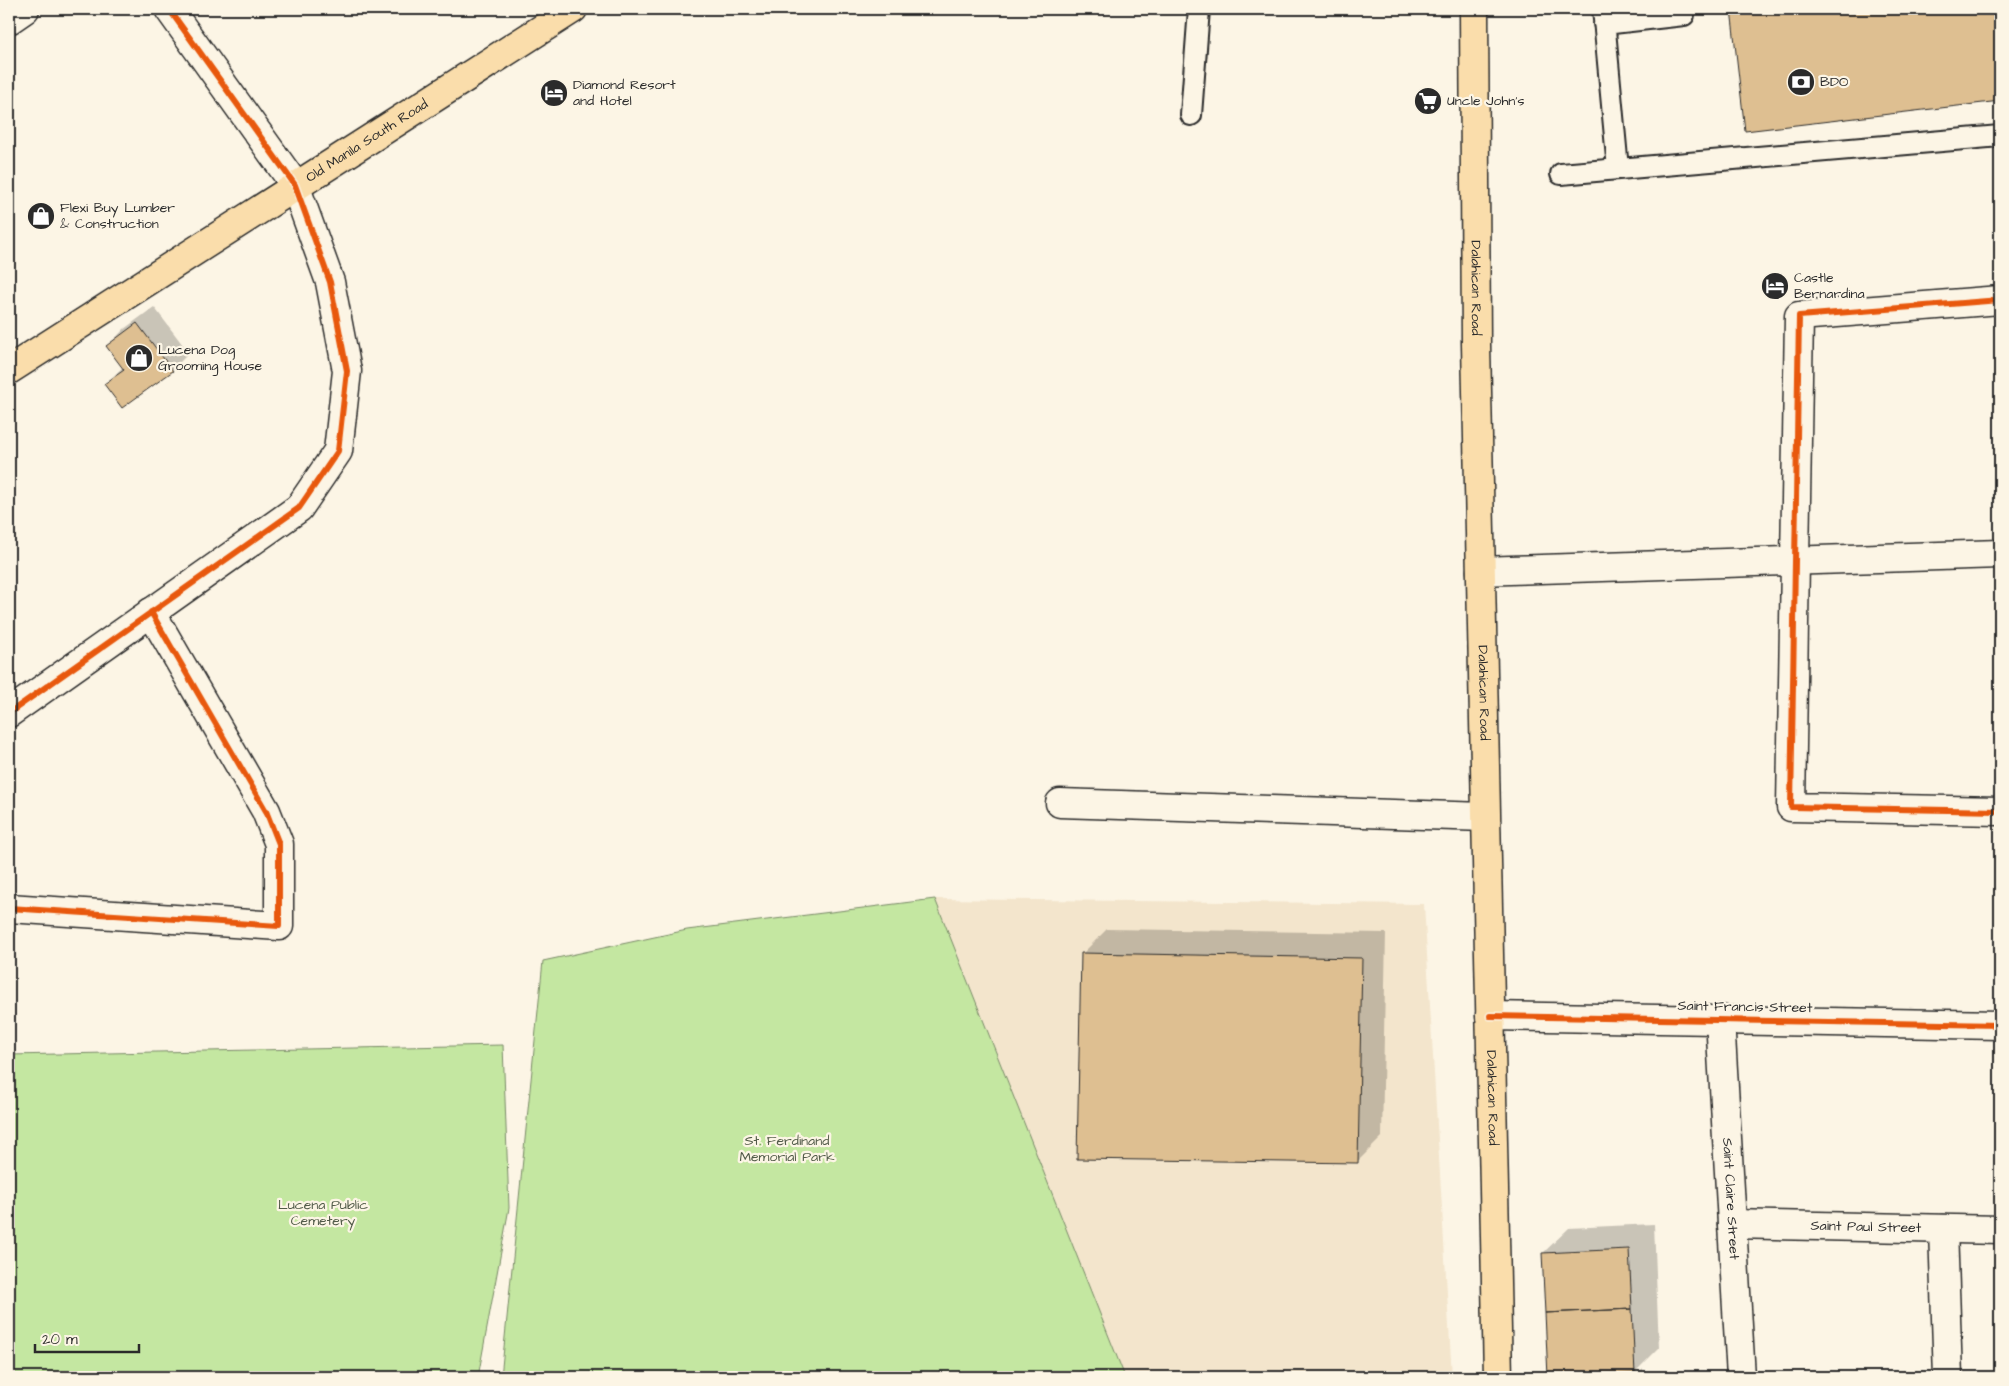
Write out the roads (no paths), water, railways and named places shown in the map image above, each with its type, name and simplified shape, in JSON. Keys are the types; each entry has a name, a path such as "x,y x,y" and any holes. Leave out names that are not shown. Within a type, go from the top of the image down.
{"main road":[{"name":"Old Manila South Road","path":"9,370 572,9"},
{"name":"Dalahican Road","path":"1474,9 1485,817 1498,1377"}],"street":[{"path":"9,20 26,9"},
{"path":"9,713 299,508 338,451 347,371 330,282 296,185 169,9"},
{"path":"2000,300 1799,316 1792,807 2000,811"},
{"path":"1481,571 2000,554"},
{"path":"9,908 279,926 279,844 266,811 151,612"},
{"path":"1060,802 1485,817"},
{"name":"Saint Francis Street","path":"1490,1016 2000,1025"},
{"name":"Saint Claire Street","path":"1720,1019 1741,1377"},
{"name":"Saint Paul Street","path":"1732,1224 2000,1230"},
{"path":"1943,1228 1948,1377"}],"lane":[{"path":"1191,115 1199,9"},
{"path":"1618,169 1603,16 1684,15"},
{"path":"1561,174 2000,136"}],"place":[{"name":"BDO","path":"1801,82"},
{"name":"Diamond Resort and Hotel","path":"554,93"},
{"name":"Uncle John's","path":"1428,101"},
{"name":"Flexi Buy Lumber & Construction","path":"41,216"},
{"name":"Castle Bernardina","path":"1775,286"},
{"name":"Lucena Dog Grooming House","path":"139,358"}],"park label":[{"name":"St. Ferdinand Memorial Park","path":"787,1150"},
{"name":"Lucena Public Cemetery","path":"323,1214"}]}
